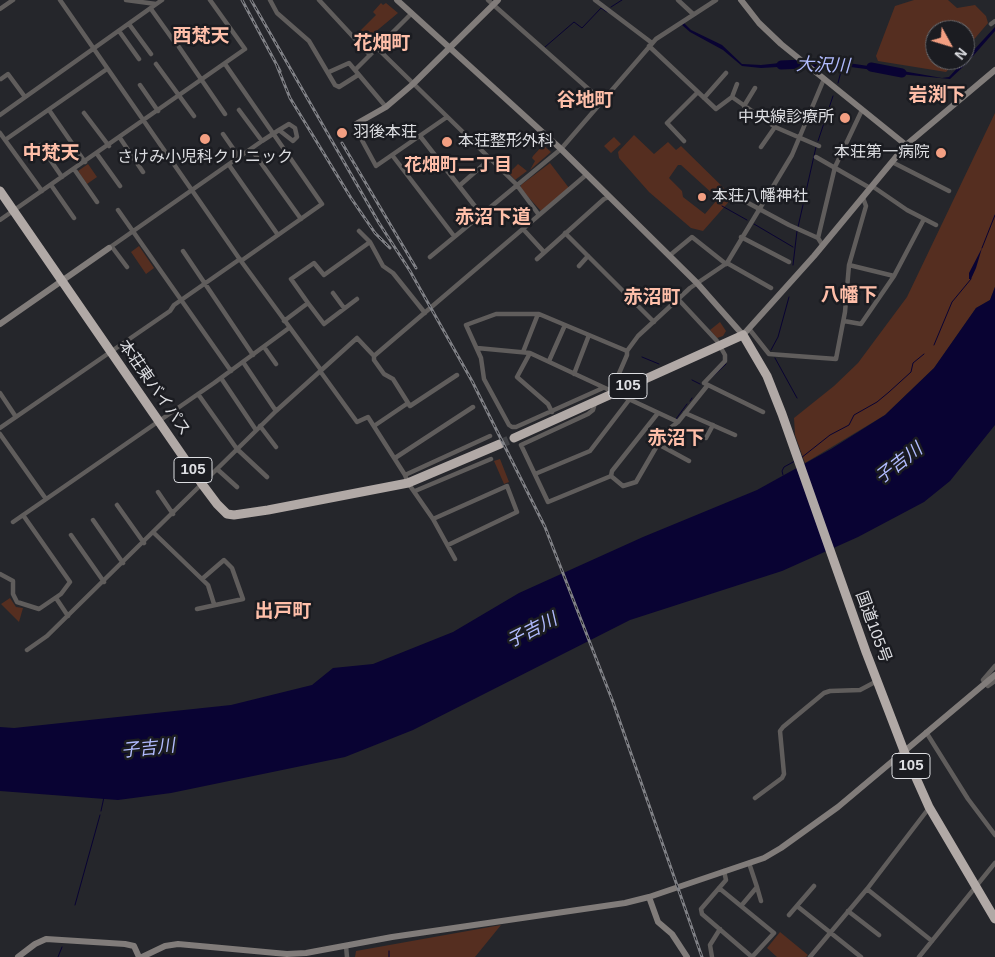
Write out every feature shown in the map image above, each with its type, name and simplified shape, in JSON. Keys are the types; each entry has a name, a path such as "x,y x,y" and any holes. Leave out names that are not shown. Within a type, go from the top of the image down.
{"highway":[{"name":"本荘東バイパス","path":"0,191 202,484 223,510 234,515 358,494 406,479 500,444"},
{"name":"105","path":"514,438 721,346 746,333"},
{"name":"国道105号","path":"746,333 767,376 782,414 877,681 904,751 929,808 995,920"}],"street":[{"path":"0,9 13,0"},
{"path":"60,0 92,49 357,422 368,417 395,458 406,479 433,518 455,559"},
{"path":"126,0 156,4"},
{"path":"0,115 162,0"},
{"path":"0,220 144,122 245,49 210,0"},
{"path":"270,0 277,13 310,42 335,85 339,87 358,75"},
{"path":"319,0 370,55"},
{"path":"397,0 405,3 412,13 561,149 769,354 836,359 844,321 849,265 866,206 863,198"},
{"path":"595,0 650,44 716,109 732,97 737,84"},
{"path":"678,0 693,14"},
{"path":"430,257 516,184 561,149 650,44 678,23 716,0"},
{"path":"741,0 764,28 806,65 906,145"},
{"path":"447,117 376,166 357,131 356,124 386,107 413,84 493,2 602,101"},
{"path":"151,8 225,114"},
{"path":"356,69 412,13"},
{"path":"129,24 151,54"},
{"path":"119,31 139,58"},
{"path":"377,48 516,184 539,215"},
{"path":"329,72 346,62 356,69 358,75 386,107"},
{"path":"156,64 194,116"},
{"path":"0,428 170,311 181,300 322,204 277,132 225,64"},
{"path":"5,140 107,69"},
{"path":"746,333 823,246 906,145 995,70"},
{"path":"704,98 726,72"},
{"path":"1,79 8,74 25,97"},
{"path":"614,392 614,385 627,356 627,351 638,336 697,283 727,264 758,208 792,155 824,79"},
{"path":"140,85 158,111"},
{"path":"744,106 755,88"},
{"path":"684,141 667,123 698,92"},
{"path":"732,97 775,127 819,146"},
{"path":"48,110 85,162"},
{"path":"239,110 262,141"},
{"path":"818,238 835,167 862,110"},
{"path":"84,113 108,146"},
{"path":"761,147 775,127"},
{"path":"0,324 277,132"},
{"path":"0,133 42,191"},
{"path":"223,134 239,158"},
{"path":"420,136 481,214"},
{"path":"120,138 143,172"},
{"path":"40,145 62,177"},
{"path":"251,149 301,219"},
{"path":"97,154 120,186"},
{"path":"392,155 454,236"},
{"path":"816,157 936,225"},
{"path":"459,186 490,159"},
{"path":"892,162 949,191"},
{"path":"229,164 278,235"},
{"path":"74,169 97,202"},
{"path":"374,356 586,175"},
{"path":"51,184 74,218"},
{"path":"737,197 818,238 823,246"},
{"path":"537,258 604,199 610,198"},
{"path":"118,210 231,371"},
{"path":"844,321 861,324 894,276 924,219"},
{"path":"523,230 544,252"},
{"path":"360,231 370,242 383,266 394,273 426,313"},
{"path":"565,234 654,322"},
{"path":"669,256 692,237 727,264 771,288"},
{"path":"741,237 788,262"},
{"path":"357,299 324,324 291,279 314,263 324,275 370,242"},
{"path":"110,247 127,267"},
{"path":"182,251 253,355"},
{"path":"578,266 588,256"},
{"path":"849,265 894,276"},
{"path":"333,293 344,308"},
{"path":"678,299 721,346 725,361 704,383 763,412"},
{"path":"284,320 308,303"},
{"path":"603,388 516,427 509,425 484,379 481,358 466,325 496,314 538,314 627,351"},
{"path":"523,352 538,314"},
{"path":"548,361 565,325"},
{"path":"13,522 160,421 289,328"},
{"path":"574,374 589,335"},
{"path":"27,650 47,636 144,543 258,428 357,338 374,356 374,360 384,374 393,379 410,406 457,375"},
{"path":"264,347 276,364"},
{"path":"477,348 530,353 678,422"},
{"path":"530,353 517,378 548,404 552,412"},
{"path":"243,362 276,411"},
{"path":"221,378 258,428 276,447"},
{"path":"611,476 623,486 636,482 656,444 665,432 686,413 707,386"},
{"path":"0,393 16,417"},
{"path":"198,394 237,449 267,477"},
{"path":"596,400 594,410 588,414 521,445 548,502 611,476"},
{"path":"535,474 590,451 629,400"},
{"path":"374,426 408,403"},
{"path":"395,458 473,407"},
{"path":"611,476 612,471 658,413"},
{"path":"686,413 735,435"},
{"path":"706,438 713,425"},
{"path":"0,434 46,499"},
{"path":"406,479 490,436"},
{"path":"656,444 689,461"},
{"path":"415,491 491,459"},
{"path":"217,469 237,487"},
{"path":"433,518 507,486 517,512 448,545"},
{"path":"158,492 173,514"},
{"path":"117,505 144,543"},
{"path":"0,574 13,581 14,598 21,605 38,609 56,598 70,582 23,515"},
{"path":"92,520 123,563"},
{"path":"154,533 208,585 214,604"},
{"path":"71,535 104,582"},
{"path":"197,609 243,599 232,568 224,560 202,580"},
{"path":"56,598 68,616"},
{"path":"985,684 983,680 995,666"},
{"path":"18,957 34,944 46,939 126,944 134,946 140,957 170,944 234,947 288,954 625,903 649,897 749,863 781,848 806,832 995,674"},
{"path":"755,798 782,778 784,774 780,731 782,727 830,691 860,690 877,681"},
{"path":"985,684 988,686 995,681"},
{"path":"926,732 968,799 995,835"},
{"path":"812,956 867,889 929,808"},
{"path":"749,863 761,901"},
{"path":"919,957 995,863"},
{"path":"719,888 774,932 752,957 702,914 702,909 719,888 726,880 724,871"},
{"path":"789,915 814,886"},
{"path":"741,906 757,887"},
{"path":"867,889 932,941"},
{"path":"649,897 658,922 672,934 687,957"},
{"path":"797,906 861,957"},
{"path":"848,911 879,936"},
{"path":"712,957 710,945 720,929"},
{"path":"346,946 347,957"}],"shaded area":[{"path":"914,0 948,0 957,8 975,5 986,16 988,23 975,38 975,20 925,20 925,69 878,61 876,56 895,6"},
{"path":"381,3 383,5 386,3 398,13 362,43 355,36 376,15 373,12"},
{"path":"995,113 995,287 990,300 976,308 934,368 885,415 805,463 795,435 794,418 834,386 858,363 907,297"},
{"path":"634,135 654,154 668,142 676,150 681,146 733,197 703,231 691,228 649,192 619,158 618,152","holes":["678,165 681,165 714,195 716,201 705,214 683,197 682,191 669,178"]},
{"path":"614,137 621,144 611,153 604,146"},
{"path":"543,145 551,152 530,170 535,161 532,158 533,156"},
{"path":"550,163 569,188 541,211 521,189 521,185"},
{"path":"88,164 97,177 87,184 78,171"},
{"path":"518,164 527,171 515,180 509,173"},
{"path":"139,246 154,268 146,274 131,252"},
{"path":"720,322 726,331 723,336 717,338 710,330"},
{"path":"500,459 509,482 504,484 494,461"},
{"path":"10,598 16,607 23,608 19,622 1,604"},
{"path":"501,925 475,957 355,957 356,951"},
{"path":"780,932 808,955 806,957 777,957 767,948"}],"water":[{"path":"684,23 691,30 722,45 742,64 761,65 789,62 794,66 761,68 742,66 723,50 690,32 682,25"},
{"path":"995,27 995,31 975,54 975,49"},
{"path":"815,61 882,68 881,71 828,64 820,65"},
{"path":"891,69 942,78 949,77 955,70 960,70 950,79 889,73"},
{"path":"982,248 976,268 971,279 969,279 969,273"},
{"name":"子吉川","path":"995,287 995,425 950,481 924,502 858,537 782,571 630,620 413,730 345,757 171,793 118,800 0,791 0,727 14,728 231,705 312,685 333,668 373,664 453,632 519,593 643,537 757,490 831,449 885,415 934,368 976,308 990,300"}],"waterway":[{"path":"611,7 622,0"},
{"path":"545,47 574,22 582,28 601,8 607,12"},
{"name":"大沢川","path":"781,65 828,63"},
{"path":"838,83 843,64"},
{"name":"大沢川","path":"871,67 902,73"},
{"path":"818,141 833,96"},
{"path":"798,227 816,147"},
{"path":"722,206 747,220"},
{"path":"982,248 995,215"},
{"path":"754,224 793,247"},
{"path":"793,265 797,231"},
{"path":"934,345 952,302 971,279"},
{"path":"771,350 778,337 789,297"},
{"path":"801,458 830,435 849,425 854,415 877,402 889,392 911,372 913,363 924,354"},
{"path":"642,357 659,364"},
{"path":"775,358 797,398"},
{"path":"710,379 726,364"},
{"path":"692,380 700,384"},
{"path":"676,419 687,404"},
{"path":"783,475 784,467 795,461"},
{"path":"101,811 104,797"},
{"path":"75,905 100,815"},
{"path":"58,957 62,947"},
{"path":"389,951 389,957"}],"tunnel":[{"path":"500,444 514,438"}],"railway":[{"path":"242,0 280,71"},
{"path":"251,0 379,223 410,271 472,381 545,527 613,702 702,957"},
{"path":"277,66 290,98 351,198 375,233 390,248"},
{"path":"342,143 416,268"}],"place":[{"name":"中央線診療所","path":"845,118"},
{"name":"羽後本荘","path":"342,133"},
{"name":"さけみ小児科クリニック","path":"205,139"},
{"name":"本荘整形外科","path":"447,142"},
{"name":"本荘第一病院","path":"941,153"},
{"name":"本荘八幡神社","path":"702,197"}],"district":[{"name":"西梵天","path":"201,37"},
{"name":"花畑町","path":"382,44"},
{"name":"岩渕下","path":"937,96"},
{"name":"谷地町","path":"585,101"},
{"name":"中梵天","path":"51,154"},
{"name":"花畑町二丁目","path":"458,166"},
{"name":"赤沼下道","path":"493,218"},
{"name":"八幡下","path":"849,296"},
{"name":"赤沼町","path":"652,298"},
{"name":"赤沼下","path":"676,439"},
{"name":"出戸町","path":"283,612"}]}
